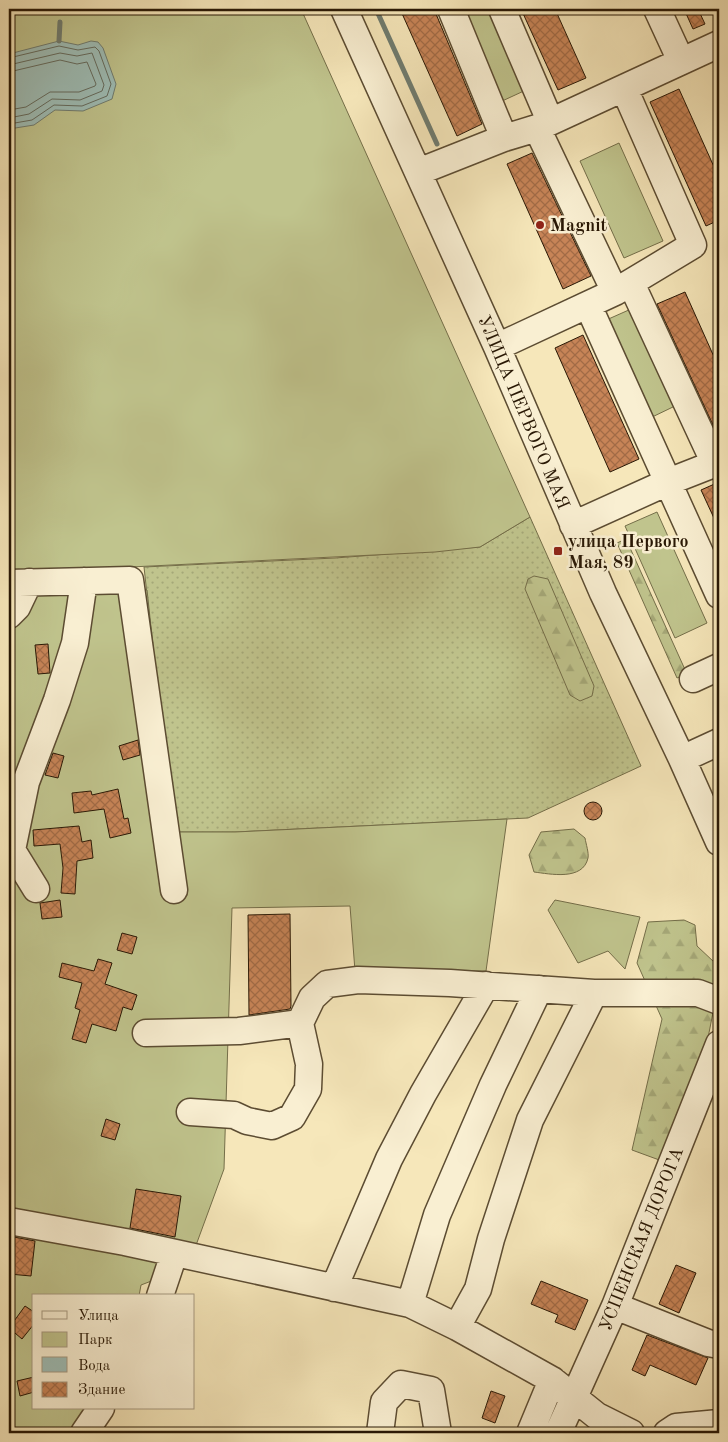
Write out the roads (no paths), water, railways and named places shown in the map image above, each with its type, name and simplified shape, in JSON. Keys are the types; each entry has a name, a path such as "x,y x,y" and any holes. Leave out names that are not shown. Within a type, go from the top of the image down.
{"street":[{"name":"УЛИЦА ПЕРВОГО МАЯ","path":"344,9 497,347 602,593 682,759 719,842"},
{"path":"451,9 504,138"},
{"path":"502,9 543,124 623,287 717,463 668,482 573,525"},
{"path":"657,9 681,61"},
{"path":"418,172 543,124 718,46"},
{"path":"497,347 623,287 693,245 624,88"},
{"path":"588,305 719,595"},
{"path":"9,615 17,607 19,583 130,580 174,890"},
{"path":"36,890 13,862 12,850 26,782 56,700 74,643 84,581"},
{"path":"693,679 719,667"},
{"path":"682,759 719,742"},
{"path":"190,1112 234,1115 247,1121 272,1126 292,1117 308,1089 309,1064 300,1023 312,998 327,984 358,980 486,985 594,992 698,993 719,1001"},
{"path":"334,1288 389,1159 423,1094 486,985"},
{"path":"410,1304 438,1215 493,1085 539,989"},
{"path":"457,1327 478,1289 490,1239 530,1120 594,992"},
{"path":"146,1033 238,1031 300,1023"},
{"name":"УСПЕНСКАЯ ДОРОГА","path":"558,1433 615,1306 719,1044"},
{"path":"9,1221 125,1242 410,1304 457,1327 552,1380 597,1416 630,1433"},
{"path":"161,1294 174,1254"},
{"path":"615,1306 708,1343 719,1344"},
{"path":"530,1433 552,1380"},
{"path":"380,1433 384,1402 401,1384 431,1390 438,1433"},
{"path":"84,1433 100,1410"},
{"path":"667,1433 676,1427 719,1423"}],"water":[{"path":"59,41 78,45 91,41 98,42 103,48 116,84 112,99 83,111 55,110 34,125 9,129 9,54"}],"waterway":[{"path":"376,9 437,144"},
{"path":"59,41 60,22"}],"place":[{"name":"Magnit","path":"540,225"},
{"name":"улица Первого Мая, 89","path":"558,551"}]}
